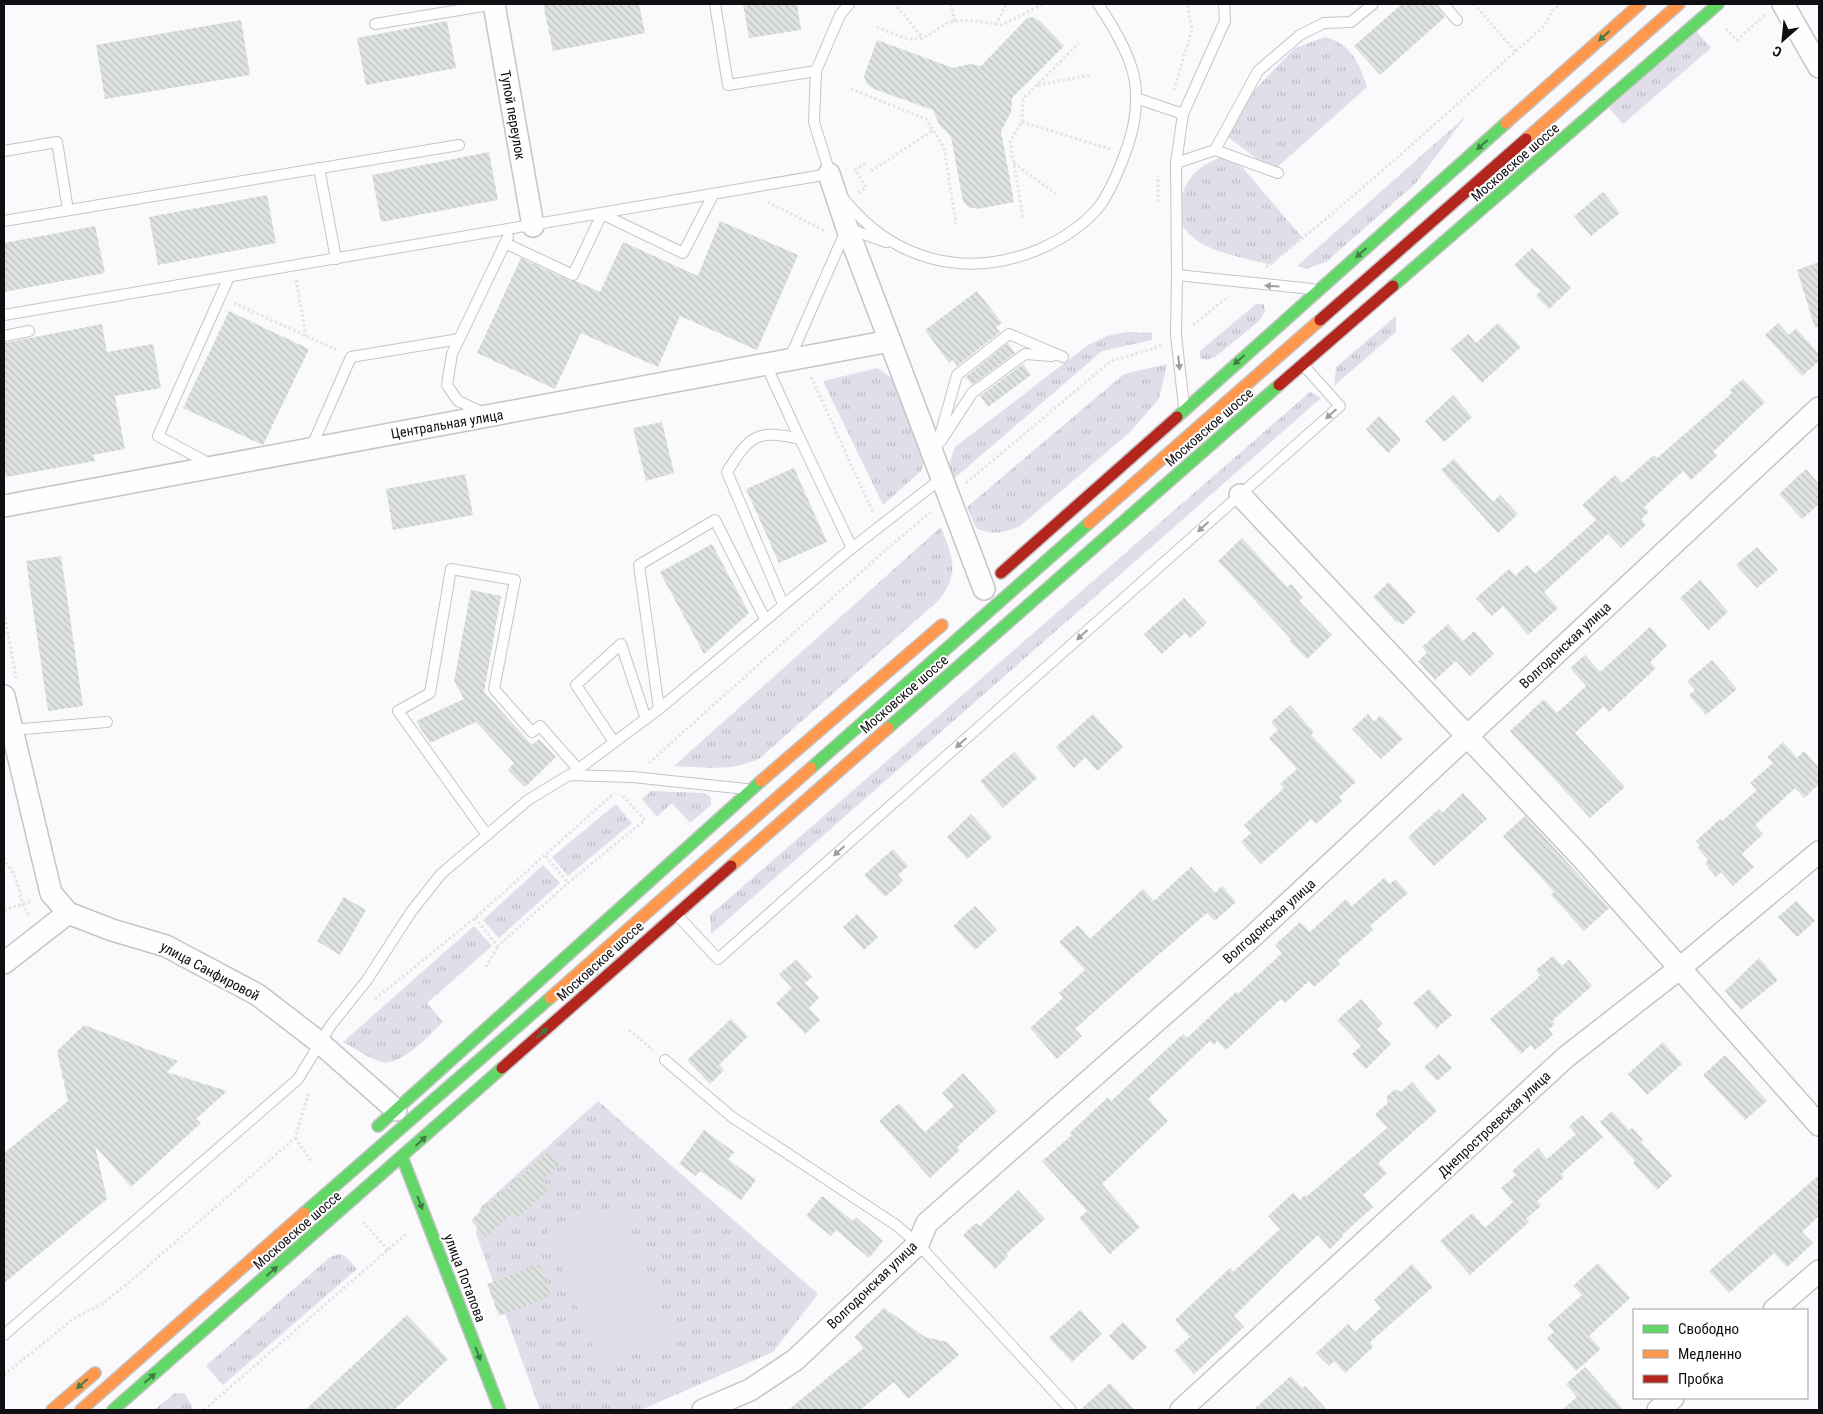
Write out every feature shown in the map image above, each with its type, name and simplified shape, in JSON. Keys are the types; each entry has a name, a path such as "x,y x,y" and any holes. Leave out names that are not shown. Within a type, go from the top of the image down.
{"main road":[{"path":"981,592 1640,4"},
{"name":"Московское шоссе","path":"81,1410 1678,4"},
{"name":"Московское шоссе","path":"113,1410 676,914 1718,4"},
{"name":"Московское шоссе","path":"369,1134 752,789 954,614"},
{"name":"улица Потапова","path":"393,1137 500,1410"},
{"path":"52,1410 104,1364"}],"street":[{"name":"Тупой переулок","path":"494,4 533,226"},
{"path":"1777,7 1819,67"},
{"path":"829,174 847,228 946,488 981,592"},
{"name":"Центральная улица","path":"4,506 890,341"},
{"name":"Волгодонская улица","path":"704,1410 750,1390 794,1360 918,1244 927,1223 1251,938 1819,408"},
{"path":"1240,495 1582,858 1819,1125"},
{"name":"улица Санфировой","path":"4,696 51,893 68,913 112,930 166,946 258,995 319,1042 396,1110"},
{"name":"Днепростроевская улица","path":"1181,1410 1566,1057 1680,968 1819,852"},
{"path":"4,963 68,913"},
{"path":"1775,1309 1819,1271"},
{"path":"1658,1410 1672,1399"}],"lane":[{"path":"375,24 494,4"},
{"path":"715,4 728,85 816,71"},
{"path":"838,4 840,15"},
{"path":"849,4 840,15 816,71 814,122 829,174 840,194 869,226 901,248"},
{"path":"795,360 847,228 933,260 956,264 990,264 1028,254 1051,244 1080,225 1100,205 1116,177 1128,147 1136,112 1136,98 1134,81 1122,45 1098,4"},
{"path":"1184,409 1176,335 1176,163 1183,114 1225,21 1224,4"},
{"path":"1215,150 1258,71 1300,35 1324,23 1351,22 1373,4"},
{"path":"1443,4 1457,20"},
{"path":"1136,98 1183,114"},
{"path":"4,151 57,142 68,210"},
{"path":"4,221 459,145"},
{"path":"1176,163 1215,150 1278,173"},
{"path":"319,168 336,259"},
{"path":"4,315 512,230 829,174"},
{"path":"602,214 683,253 713,195"},
{"path":"505,243 573,274 602,214"},
{"path":"491,416 458,401 447,385 452,354 512,230"},
{"path":"1177,275 1320,290"},
{"path":"216,467 158,436 229,277"},
{"path":"4,336 29,332"},
{"path":"1009,334 1063,357 1025,354 1018,359 972,393 936,450 957,375 1009,334"},
{"path":"311,448 352,357 459,339"},
{"path":"766,365 852,548"},
{"path":"676,914 718,959 1340,406 1303,365"},
{"path":"784,604 727,472 740,452 754,438 774,433 800,439"},
{"path":"4,1336 298,1079 319,1042 367,980 411,912 441,874 528,800 574,772 659,709 765,619 880,526 946,488"},
{"path":"659,709 639,564 715,520 765,619"},
{"path":"487,835 398,710 430,693 451,569 516,580 494,689 532,732 540,726 574,772 752,789"},
{"path":"614,742 576,685 622,644 646,719"},
{"path":"11,730 107,722"},
{"path":"665,1060 732,1117 896,1225 918,1244 1071,1410"}],"path":[{"path":"951,4 955,22"},
{"path":"996,24 1006,4"},
{"path":"877,27 915,40 923,38 949,23 972,20 1002,25 1043,4"},
{"path":"1169,110 1192,29 1188,4"},
{"path":"1474,4 1515,51"},
{"path":"633,777 889,547 946,488 1111,361 1155,348 1200,320 1302,239 1545,25 1554,4"},
{"path":"1552,11 1561,4"},
{"path":"897,7 923,38"},
{"path":"1722,26 1737,40 1777,7"},
{"path":"1023,216 1010,141 1022,122 1023,99 1079,43"},
{"path":"1037,85 1091,75"},
{"path":"851,89 922,116 944,148 956,224"},
{"path":"1022,122 1114,150"},
{"path":"871,172 932,131"},
{"path":"1014,162 1056,194"},
{"path":"858,194 866,187 855,170 866,163"},
{"path":"220,296 352,357"},
{"path":"795,360 889,547"},
{"path":"372,1002 400,977 475,918 617,790 645,820 568,883 498,946 486,967"},
{"path":"546,856 568,883"},
{"path":"4,858 16,878 23,905 41,934"},
{"path":"4,910 23,905"},
{"path":"475,918 498,946"},
{"path":"629,1030 665,1060"},
{"path":"4,1375 73,1319 102,1304 295,1138 312,1083"},
{"path":"295,1138 311,1161"},
{"path":"359,1217 388,1250"},
{"path":"204,1410 407,1234"}],"green space":[{"path":"1696,31 1711,48 1623,124 1609,108"},
{"path":"1325,37 1334,40 1348,50 1357,62 1367,87 1273,171 1224,134 1232,113 1295,48"},
{"path":"1466,116 1416,183 1326,262 1306,269 1297,266"},
{"path":"1221,157 1242,167 1302,237 1271,265 1207,246 1193,238 1184,227 1180,213 1185,187 1197,171"},
{"path":"1256,304 1264,304 1265,312 1259,321 1215,357 1207,360 1200,358 1200,351"},
{"path":"1396,316 1396,332 1334,386 1336,367"},
{"path":"1127,332 1152,333 1152,340 1102,351 949,483 946,473 955,447 1088,345 1107,336"},
{"path":"1167,364 1159,399 1129,433 1020,526 998,533 976,528 967,507 1124,374"},
{"path":"878,368 900,385 927,455 921,471 883,505 823,381"},
{"path":"1310,392 1321,398 711,934 710,915"},
{"path":"941,527 951,556 952,573 946,590 939,600 760,758 729,767 674,766"},
{"path":"651,791 705,793 711,798 711,805 690,823 672,803 657,817 642,799"},
{"path":"616,804 632,823 568,876 552,857"},
{"path":"543,865 560,883 499,938 483,920"},
{"path":"474,926 492,946 427,1003 443,1022 423,1042 397,1060 381,1062 343,1042"},
{"path":"598,1101 818,1294 773,1352 641,1410 540,1410 476,1234 480,1208"},
{"path":"619,1204 673,1339 601,1367 547,1232"},
{"path":"339,1254 345,1256 357,1269 223,1385 206,1366 330,1257"},
{"path":"175,1393 185,1394 194,1410 154,1410"}],"building":[{"path":"543,4 639,4 645,33 553,51"},
{"path":"743,4 797,4 801,30 749,38"},
{"path":"1402,4 1436,4 1445,17 1380,75 1354,46"},
{"path":"1033,17 1040,21 1064,46 1012,98 1011,112 1001,131 1014,202 978,209 968,207 963,201 951,137 939,124 933,110 874,89 867,84 864,76 877,40 953,68 970,64 981,66 1027,18"},
{"path":"241,20 250,75 105,99 96,45"},
{"path":"447,21 456,68 366,85 357,38"},
{"path":"489,152 498,200 381,222 372,175"},
{"path":"1603,192 1620,213 1591,236 1574,216"},
{"path":"267,195 276,243 158,265 149,217"},
{"path":"720,221 798,255 757,350 680,316 658,367 581,333 555,389 477,353 521,258 570,281 576,281 600,292 623,242 698,276"},
{"path":"95,226 105,273 4,292 4,243"},
{"path":"1532,248 1571,288 1549,309 1536,296 1541,290 1535,287 1514,265"},
{"path":"1819,262 1819,327 1815,328 1797,270"},
{"path":"977,291 1002,323 996,327 1000,332 957,366 953,360 949,363 925,330"},
{"path":"229,311 309,349 263,445 183,408"},
{"path":"1498,323 1521,347 1482,383 1451,349 1468,334 1476,343"},
{"path":"1778,323 1789,335 1796,328 1819,354 1819,361 1802,376 1765,335"},
{"path":"102,324 107,352 153,344 161,388 115,396 125,449 93,455 95,461 6,477 4,463 4,343"},
{"path":"1008,343 1015,353 972,385 966,377"},
{"path":"1023,364 1031,375 988,407 980,396"},
{"path":"1743,379 1765,402 1713,452 1717,456 1691,480 1683,471 1644,507 1649,512 1641,519 1646,525 1621,548 1608,534 1544,592 1558,608 1528,635 1503,606 1492,616 1476,598 1509,569 1515,576 1527,565 1535,574 1596,520 1582,505 1615,475 1622,483 1654,455 1657,458 1732,393 1730,390"},
{"path":"1453,395 1472,417 1444,442 1425,421"},
{"path":"1379,416 1401,440 1388,453 1366,429"},
{"path":"662,422 674,473 646,481 633,428"},
{"path":"1454,459 1493,502 1500,495 1518,514 1498,533 1441,470"},
{"path":"794,468 827,542 779,563 746,489"},
{"path":"1806,469 1819,484 1819,504 1802,519 1779,494"},
{"path":"465,474 473,515 393,530 386,489"},
{"path":"1242,538 1287,587 1291,584 1303,598 1299,601 1332,635 1307,659 1289,641 1291,639 1218,561"},
{"path":"712,544 749,613 704,654 660,572"},
{"path":"1757,547 1778,570 1757,588 1736,565"},
{"path":"61,556 83,706 48,711 26,561"},
{"path":"1700,580 1728,612 1708,630 1680,598"},
{"path":"1389,582 1416,612 1402,625 1398,621 1397,623 1373,597"},
{"path":"471,590 501,596 484,692 532,745 539,739 556,757 525,787 508,770 514,763 476,722 430,743 416,721 464,699 454,681"},
{"path":"1184,598 1207,623 1190,638 1185,633 1162,654 1144,634"},
{"path":"1448,624 1463,641 1474,631 1494,654 1470,676 1456,661 1435,680 1418,661 1427,653 1422,647"},
{"path":"1650,627 1667,646 1650,662 1656,668 1609,712 1604,706 1575,733 1625,787 1590,818 1510,731 1544,699 1557,713 1586,686 1570,668 1585,655 1600,672"},
{"path":"1712,660 1737,689 1706,715 1689,695 1695,690 1687,681"},
{"path":"1290,705 1314,732 1311,735 1356,782 1339,797 1342,801 1316,824 1311,819 1261,864 1241,842 1251,833 1244,825 1284,788 1280,784 1297,769 1269,738 1278,730 1271,722"},
{"path":"1093,714 1123,747 1097,771 1085,757 1074,768 1056,747"},
{"path":"1368,714 1374,722 1380,715 1403,739 1381,759 1352,729"},
{"path":"1783,742 1797,758 1804,751 1819,768 1819,784 1804,798 1795,788 1755,825 1763,834 1742,854 1754,867 1733,886 1721,872 1716,877 1705,863 1708,860 1697,847 1700,845 1696,841 1757,790 1750,783 1773,763 1767,757"},
{"path":"1014,752 1037,778 1003,808 980,781"},
{"path":"1463,793 1487,819 1434,866 1408,837 1439,809 1442,813"},
{"path":"971,814 992,837 967,859 947,837"},
{"path":"1525,816 1609,908 1584,931 1551,895 1554,892 1503,836"},
{"path":"893,849 908,866 898,875 903,881 885,897 864,875"},
{"path":"1191,867 1215,893 1222,886 1236,902 1215,921 1207,913 1141,970 1075,1029 1082,1036 1057,1059 1030,1028 1063,998 1059,993 1085,970 1059,942 1078,925 1090,939 1143,889 1154,901"},
{"path":"1384,878 1390,884 1395,879 1408,893 1370,926 1373,930 1337,961 1340,964 1314,987 1309,981 1285,1003 1281,999 1226,1050 1217,1041 1214,1045 1210,1041 1148,1099 1168,1121 1102,1184 1140,1227 1110,1254 1079,1218 1087,1211 1042,1161 1072,1135 1070,1133 1108,1097 1111,1101 1183,1034 1187,1038 1236,992 1238,994 1282,953 1275,945 1300,922 1310,932 1346,899 1352,906"},
{"path":"344,897 366,910 340,955 317,941"},
{"path":"1796,901 1815,921 1797,937 1778,917"},
{"path":"975,906 997,930 975,950 953,926"},
{"path":"857,914 878,937 864,950 843,927"},
{"path":"1553,956 1562,966 1569,959 1592,986 1552,1021 1555,1024 1549,1029 1553,1035 1535,1050 1531,1045 1521,1054 1490,1019 1535,981 1540,975 1536,970"},
{"path":"1759,958 1778,980 1741,1010 1725,991"},
{"path":"796,960 812,977 805,983 819,998 809,1008 820,1020 805,1034 776,1003 792,988 779,974"},
{"path":"1429,989 1452,1015 1436,1029 1413,1003"},
{"path":"1361,999 1383,1024 1377,1029 1391,1044 1366,1069 1352,1054 1361,1046 1337,1020"},
{"path":"731,1019 748,1036 719,1065 724,1070 710,1084 687,1060"},
{"path":"84,1025 178,1061 167,1072 227,1091 196,1119 201,1123 131,1187 95,1146 107,1199 4,1283 4,1153 68,1101 57,1051"},
{"path":"1663,1042 1682,1064 1647,1095 1628,1074"},
{"path":"1439,1054 1452,1068 1437,1081 1424,1067"},
{"path":"1725,1055 1767,1101 1745,1120 1703,1075"},
{"path":"963,1073 997,1111 957,1147 960,1150 930,1178 879,1121 899,1103 925,1132 954,1106 942,1093"},
{"path":"1412,1082 1437,1111 1378,1163 1387,1173 1363,1195 1373,1207 1342,1235 1330,1249 1318,1235 1234,1316 1244,1327 1194,1374 1174,1351 1190,1337 1175,1320 1230,1268 1233,1272 1280,1229 1268,1216 1293,1193 1300,1200 1305,1195 1306,1197 1387,1128 1375,1114 1388,1103 1386,1097 1395,1089 1401,1092"},
{"path":"1612,1111 1629,1130 1632,1128 1643,1140 1641,1142 1672,1176 1657,1190 1633,1163 1635,1161 1600,1122"},
{"path":"1582,1115 1603,1137 1561,1174 1564,1177 1537,1201 1541,1206 1526,1219 1529,1222 1470,1275 1440,1241 1472,1213 1485,1228 1513,1202 1501,1188 1516,1175 1512,1171 1538,1148 1547,1159 1576,1134 1569,1126"},
{"path":"704,1130 734,1152 728,1159 756,1180 741,1200 700,1171 696,1176 679,1164"},
{"path":"547,1152 559,1165 542,1180 550,1189 516,1219 511,1214 486,1237 471,1220"},
{"path":"1819,1175 1819,1216 1802,1232 1813,1243 1787,1267 1774,1253 1729,1293 1709,1271"},
{"path":"1018,1190 1045,1219 1006,1254 1008,1256 995,1269 963,1235 976,1223 980,1226"},
{"path":"822,1196 853,1221 856,1217 883,1241 869,1258 836,1230 831,1236 806,1216"},
{"path":"1598,1263 1630,1298 1589,1336 1601,1349 1576,1371 1547,1338 1554,1332 1548,1325 1582,1295 1573,1286"},
{"path":"539,1264 551,1296 499,1316 487,1284"},
{"path":"1412,1264 1433,1287 1370,1342 1373,1347 1345,1373 1334,1361 1329,1366 1316,1353 1348,1324 1355,1332 1381,1308 1374,1300"},
{"path":"884,1308 925,1337 947,1342 959,1355 908,1399 894,1382 860,1410 788,1410 864,1348 854,1337"},
{"path":"1080,1310 1102,1334 1072,1362 1049,1338"},
{"path":"407,1315 448,1359 394,1410 305,1410"},
{"path":"1123,1322 1147,1347 1132,1361 1109,1336"},
{"path":"1585,1367 1624,1410 1562,1410 1577,1397 1566,1384"},
{"path":"1291,1376 1302,1388 1305,1386 1327,1410 1253,1410"},
{"path":"1110,1383 1135,1410 1080,1410"}],"traffic: fast":[{"path":"1393,286 1718,4"},
{"path":"1177,417 1506,123"},
{"path":"888,728 1279,385"},
{"path":"811,768 1089,523"},
{"path":"378,1126 761,781"},
{"path":"304,1213 550,998"},
{"path":"113,1410 502,1068"},
{"path":"402,1157 500,1410"}],"traffic: slow":[{"path":"1506,123 1640,4"},
{"path":"1526,139 1679,4"},
{"path":"1089,523 1320,320"},
{"path":"761,781 942,625"},
{"path":"731,866 888,728"},
{"path":"550,998 811,768"},
{"path":"81,1410 304,1213"},
{"path":"52,1410 95,1373"}],"traffic: jam":[{"path":"1320,320 1526,139"},
{"path":"1279,385 1393,286"},
{"path":"1001,573 1177,417"},
{"path":"502,1068 731,866"}]}
